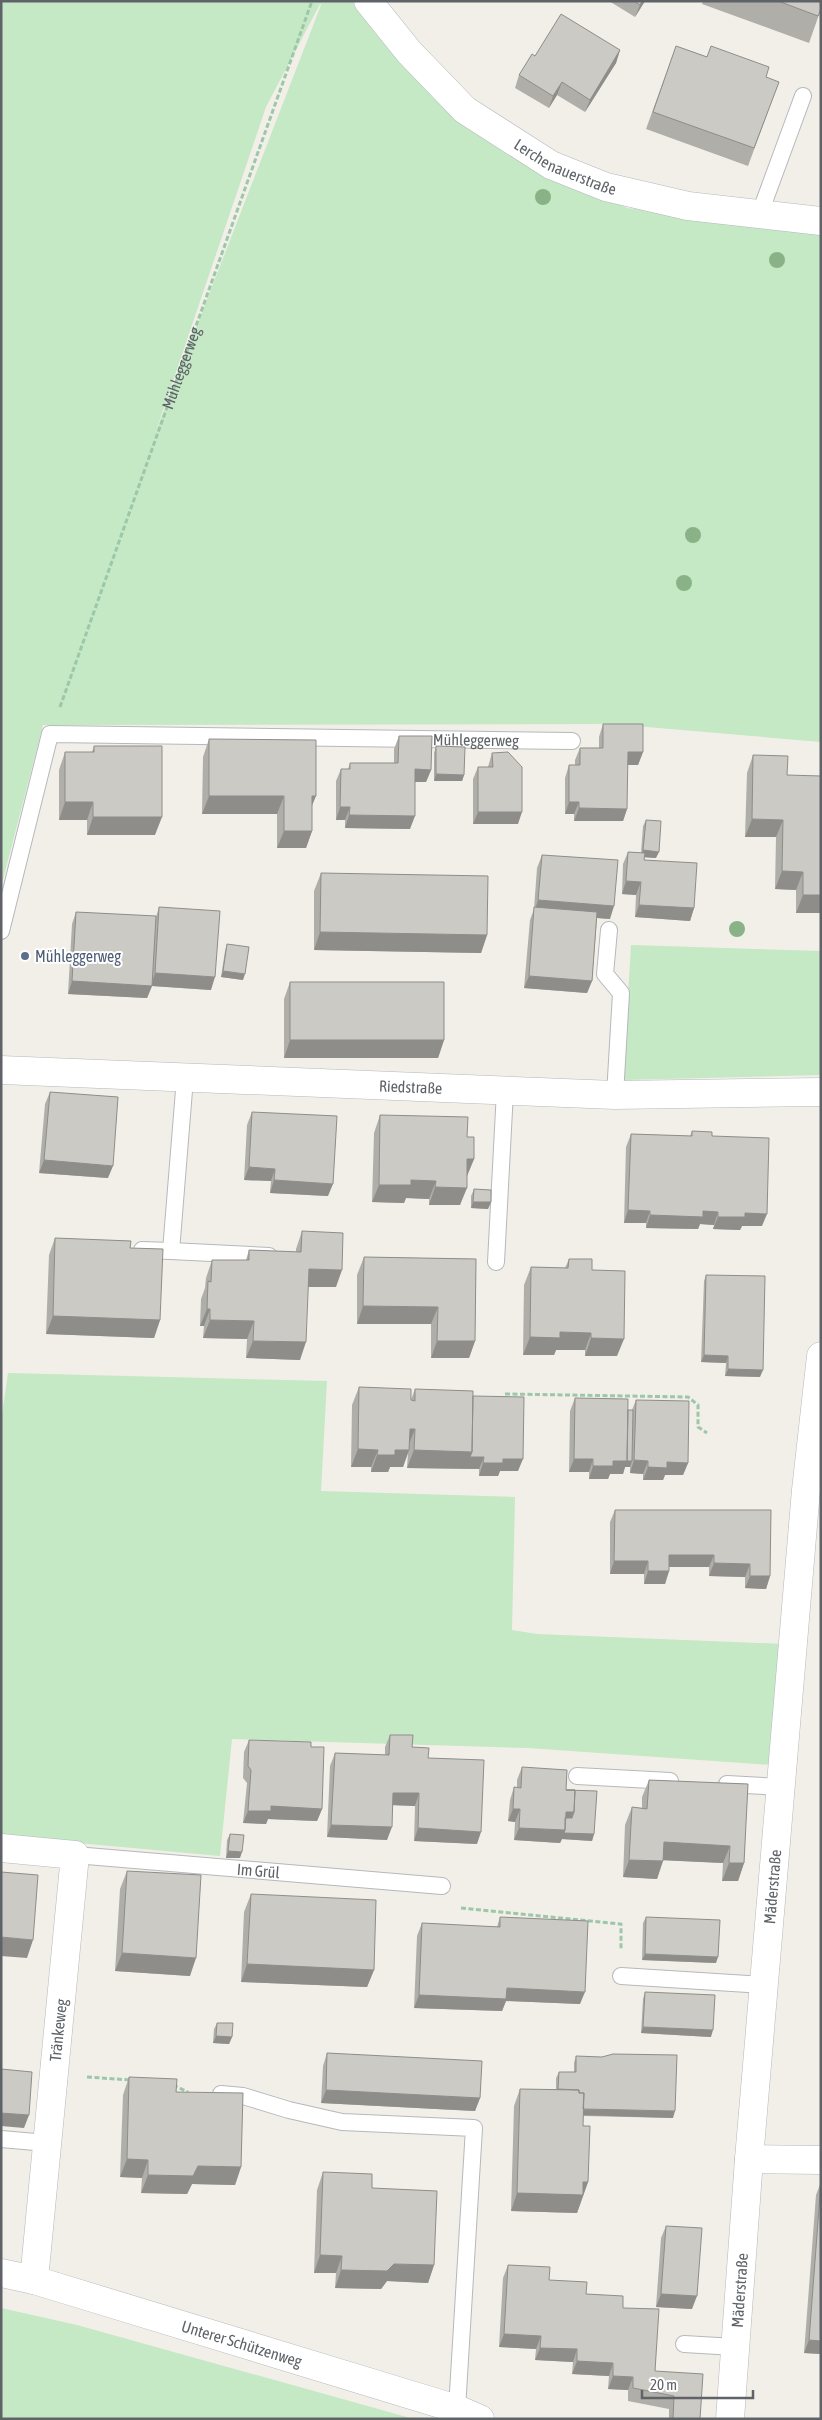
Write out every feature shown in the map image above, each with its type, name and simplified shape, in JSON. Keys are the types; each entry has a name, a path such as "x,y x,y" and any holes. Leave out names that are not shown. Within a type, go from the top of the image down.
{"street":[{"name":"Lerchenauerstraße","path":"368,1 409,52 465,110 551,165 615,190 688,206 821,221"},
{"name":"Riedstraße","path":"1,1070 615,1095 821,1092"},
{"name":"Mäderstraße","path":"730,2419 749,2159 781,1787 813,1491 821,1356"},
{"path":"1,1848 75,1855"},
{"name":"Tränkeweg","path":"34,2280 75,1855"},
{"path":"749,2159 821,2160"},
{"name":"Unterer Schützenweg","path":"1,2273 34,2280 469,2414"}],"lane":[{"path":"760,213 803,96"},
{"name":"Mühleggerweg","path":"50,734 572,740"},
{"path":"1,931 50,734"},
{"path":"609,930 605,974 621,993 615,1095"},
{"path":"171,1251 185,1078"},
{"path":"496,1262 505,1091"},
{"path":"122,1249 286,1257"},
{"path":"577,1776 684,1782"},
{"path":"713,1783 781,1787"},
{"name":"Im Grül","path":"75,1855 442,1886"},
{"path":"621,1976 764,1985"},
{"path":"188,2092 242,2096 288,2110 342,2122 474,2128 469,2414"},
{"path":"1,2139 47,2143"},
{"path":"684,2344 735,2347"}],"path":[{"name":"Mühleggerweg","path":"50,734 312,1"},
{"path":"505,1394 688,1397 698,1405 698,1427 707,1433"},
{"path":"454,1907 621,1924 621,1976"},
{"path":"54,2074 132,2080"},
{"path":"171,2084 188,2092"}],"green space":[{"path":"1,1 358,1 485,135 627,208 821,229 821,742 612,724 43,725 1,887","holes":["321,5 155,434 266,107"]},
{"path":"631,945 821,951 821,1075 623,1080"},
{"path":"8,1373 327,1381 321,1491 515,1497 512,1630 537,1634 784,1644 773,1765 528,1748 232,1739 220,1856 1,1836 1,1421"},
{"path":"1,2308 77,2325 414,2419 1,2419"}],"building":[{"path":"634,1 642,1 640,5"},
{"path":"778,1 821,1 821,9 818,16"},
{"path":"561,14 620,50 590,100 562,82 553,96 519,75 532,54 535,56"},
{"path":"676,46 707,57 711,46 769,67 766,77 779,82 754,148 653,112"},
{"path":"603,724 643,724 643,752 628,752 627,809 579,808 579,802 569,802 569,765 580,765 580,748 603,748"},
{"path":"399,736 432,736 431,770 415,769 415,816 349,815 350,807 340,807 341,769 350,769 350,763 398,763"},
{"path":"209,739 316,740 316,796 312,796 312,831 284,831 284,796 209,796"},
{"path":"94,746 162,746 162,817 93,817 93,802 65,802 65,752 94,752"},
{"path":"436,746 465,747 464,775 436,774"},
{"path":"508,752 522,767 522,812 478,812 478,767 493,767 492,753"},
{"path":"753,755 788,756 787,775 821,776 821,895 803,895 803,872 782,871 783,820 752,819"},
{"path":"646,820 661,821 659,852 643,850"},
{"path":"628,852 645,853 644,860 697,863 694,908 639,905 641,882 626,881"},
{"path":"542,855 618,860 614,906 538,900"},
{"path":"321,873 488,876 487,935 320,932"},
{"path":"159,907 220,911 215,977 155,973"},
{"path":"534,907 597,912 592,981 529,976"},
{"path":"76,912 156,916 152,986 72,981"},
{"path":"227,944 249,947 245,974 223,971"},
{"path":"290,982 444,982 444,1040 290,1040"},
{"path":"50,1092 118,1097 113,1166 44,1160"},
{"path":"252,1112 337,1116 333,1184 274,1180 275,1169 249,1167"},
{"path":"380,1115 468,1117 467,1137 474,1137 474,1159 467,1159 467,1188 435,1187 436,1181 411,1180 411,1185 379,1185"},
{"path":"692,1131 712,1132 712,1136 769,1138 767,1214 745,1213 745,1217 718,1217 718,1212 703,1211 703,1217 650,1215 650,1211 628,1210 631,1134 692,1136"},
{"path":"474,1189 491,1190 491,1202 473,1202"},
{"path":"302,1231 343,1233 342,1270 309,1269 306,1342 253,1341 254,1321 210,1320 210,1309 207,1309 208,1281 211,1282 212,1260 249,1260 249,1250 301,1252"},
{"path":"55,1238 131,1241 130,1248 163,1249 160,1320 53,1316"},
{"path":"364,1257 476,1259 475,1341 437,1341 438,1307 363,1306"},
{"path":"569,1259 592,1259 592,1270 625,1271 624,1339 591,1338 591,1333 560,1332 560,1338 530,1337 531,1267 568,1268"},
{"path":"706,1275 765,1276 763,1370 728,1369 728,1356 704,1355"},
{"path":"359,1387 411,1389 411,1400 415,1401 415,1389 473,1391 472,1452 414,1450 415,1429 410,1429 409,1450 395,1450 395,1455 377,1455 378,1450 358,1449"},
{"path":"473,1396 524,1397 523,1459 503,1459 503,1463 483,1463 484,1457 470,1457 472,1452"},
{"path":"575,1398 628,1399 627,1461 613,1461 613,1466 593,1466 593,1459 574,1459"},
{"path":"636,1400 689,1401 688,1463 667,1462 667,1468 648,1467 648,1461 634,1460"},
{"path":"628,1410 633,1410 632,1461 627,1461"},
{"path":"615,1510 771,1510 770,1576 750,1576 750,1564 714,1563 714,1555 669,1555 669,1571 648,1571 648,1561 614,1561"},
{"path":"390,1735 413,1735 412,1747 429,1748 428,1758 484,1760 481,1832 418,1828 419,1793 393,1793 392,1827 331,1825 335,1753 389,1755"},
{"path":"249,1740 311,1742 311,1747 324,1747 322,1809 271,1806 271,1811 248,1811 251,1770 248,1766"},
{"path":"522,1767 567,1770 566,1790 575,1790 574,1812 566,1812 565,1830 519,1828 520,1809 513,1809 514,1787 521,1788"},
{"path":"649,1780 748,1784 744,1863 729,1863 730,1846 664,1842 663,1861 629,1860 632,1807 647,1809"},
{"path":"575,1790 597,1791 594,1834 564,1833 565,1818 572,1818 574,1812"},
{"path":"230,1834 244,1835 242,1852 228,1851"},
{"path":"127,1871 201,1875 196,1958 122,1953"},
{"path":"1,1872 38,1875 33,1940 1,1937"},
{"path":"251,1894 376,1900 374,1970 247,1964"},
{"path":"500,1917 588,1921 585,1992 507,1988 506,1999 419,1995 422,1923 500,1927"},
{"path":"646,1917 720,1920 718,1957 645,1954"},
{"path":"645,1992 715,1995 713,2030 643,2027"},
{"path":"217,2023 233,2023 232,2037 216,2036"},
{"path":"327,2053 482,2061 480,2098 326,2090"},
{"path":"613,2054 677,2055 675,2111 583,2109 584,2093 579,2093 579,2090 558,2089 559,2072 576,2072 576,2056 602,2057"},
{"path":"1,2069 32,2072 29,2115 1,2113"},
{"path":"129,2077 177,2079 176,2092 243,2093 241,2167 198,2166 193,2176 148,2175 148,2160 127,2159"},
{"path":"520,2089 579,2090 579,2093 584,2093 583,2126 590,2126 588,2182 583,2182 583,2195 517,2193"},
{"path":"323,2172 372,2174 372,2188 437,2191 434,2265 394,2264 387,2271 341,2270 342,2256 320,2255"},
{"path":"821,2182 821,2341 809,2340"},
{"path":"666,2226 702,2228 697,2296 661,2294"},
{"path":"508,2265 550,2267 549,2280 587,2282 586,2294 623,2296 623,2308 659,2309 655,2371 703,2374 700,2419 673,2419 674,2396 633,2388 633,2377 613,2376 613,2363 577,2361 577,2349 540,2348 541,2336 504,2334"}],"place":[{"name":"Mühleggerweg","path":"25,956"}]}
